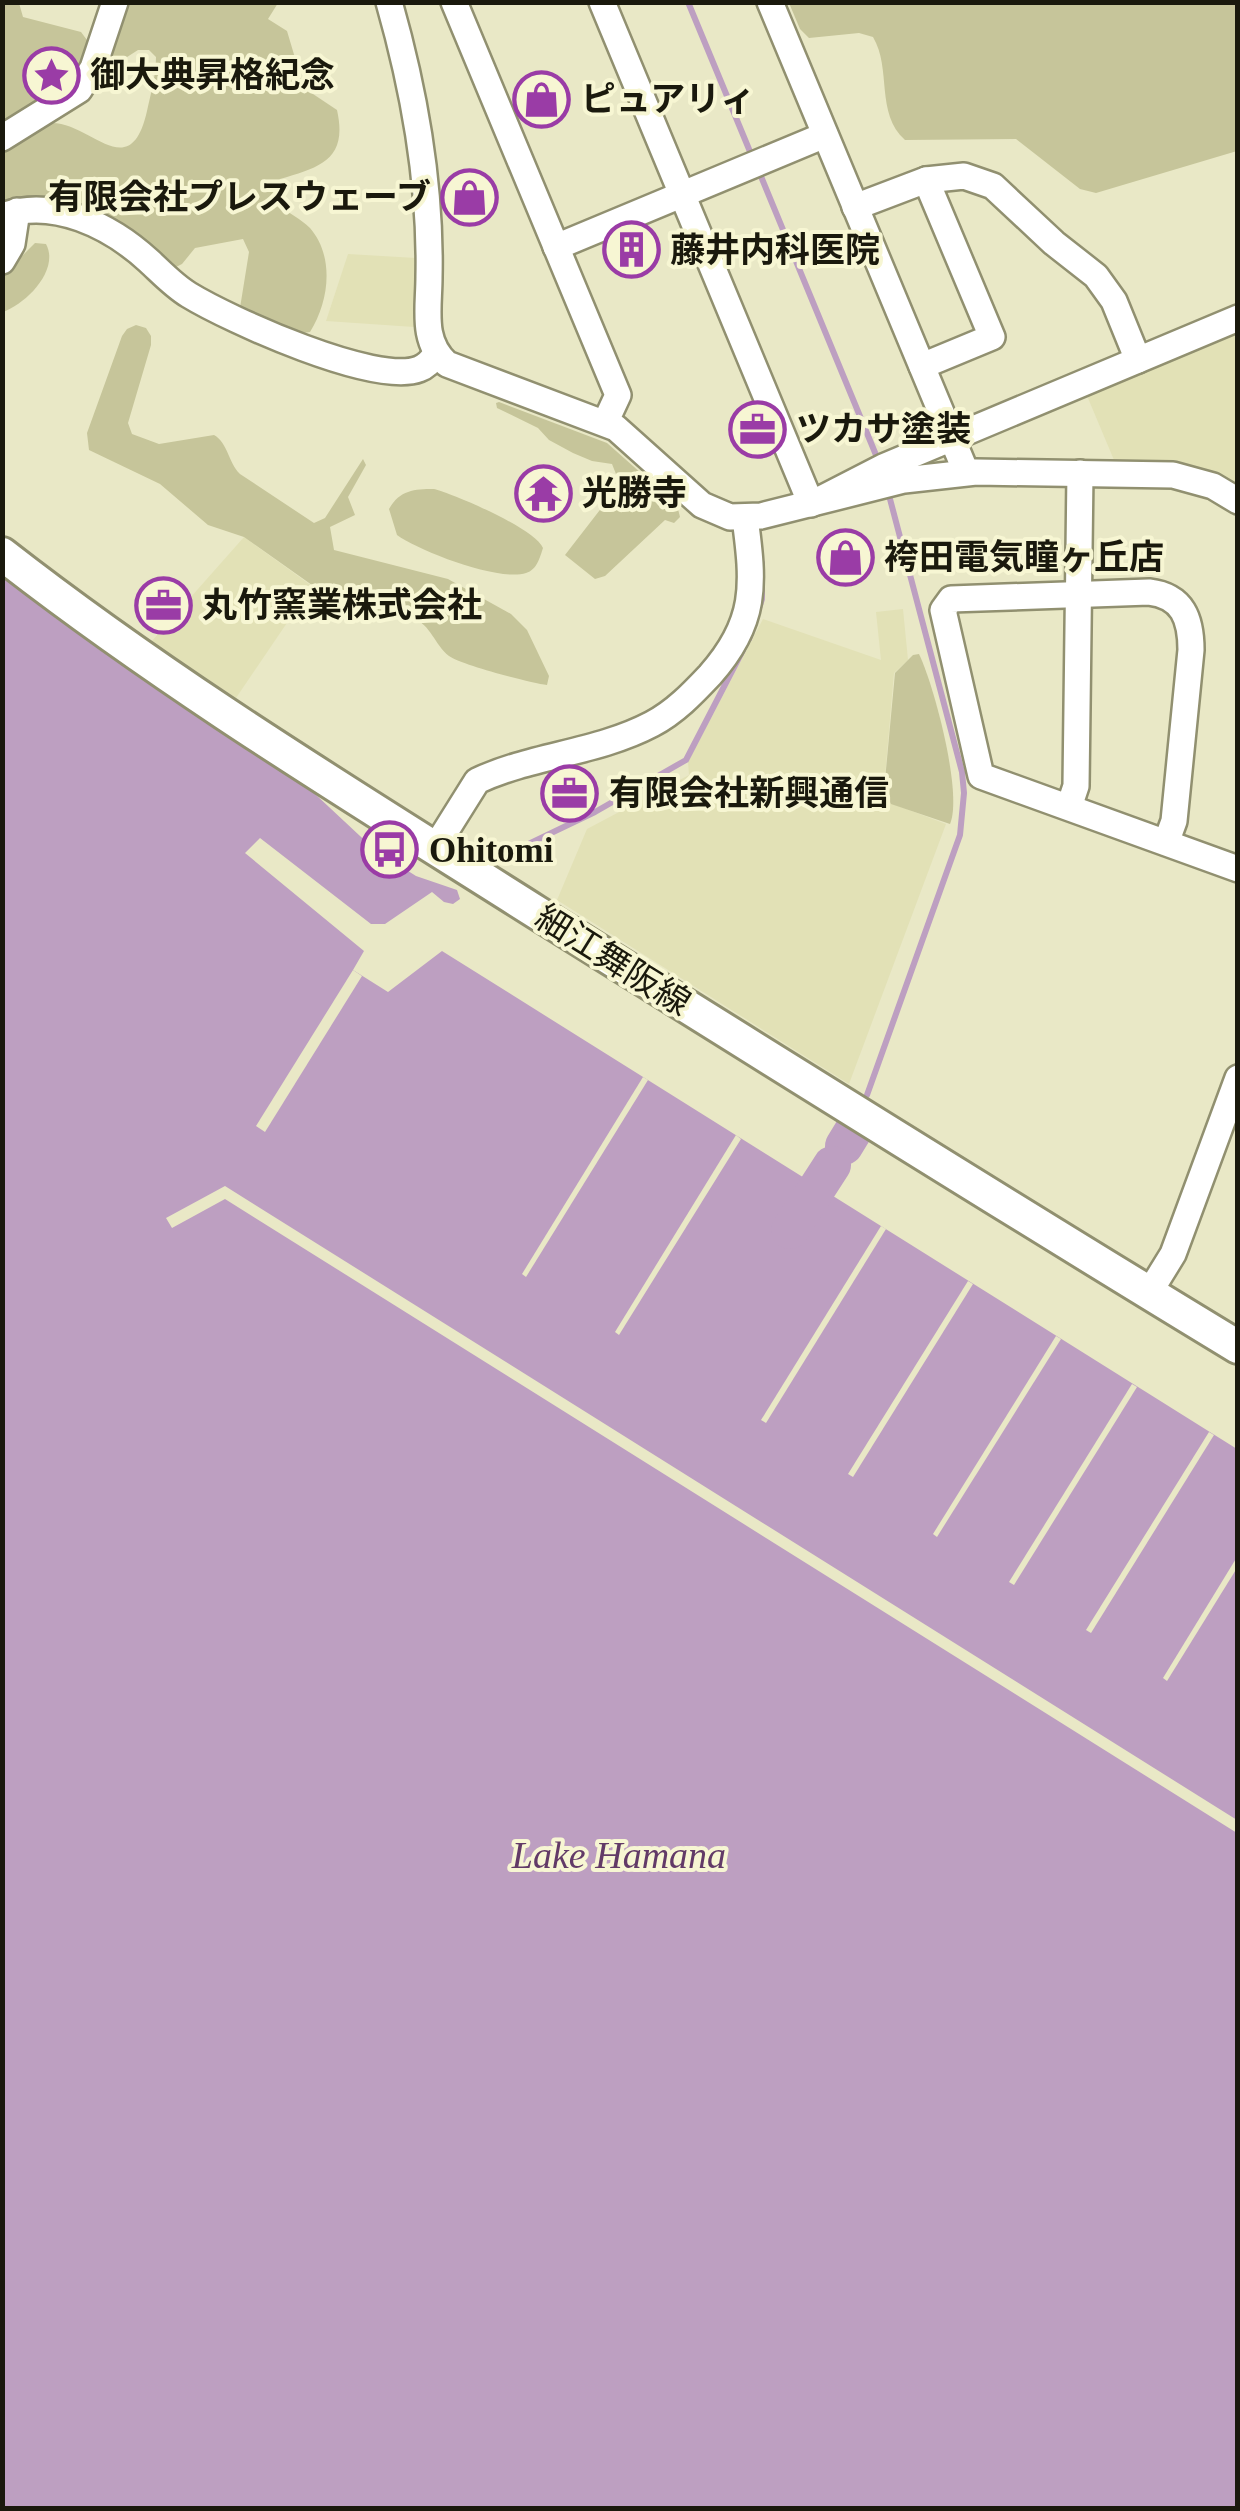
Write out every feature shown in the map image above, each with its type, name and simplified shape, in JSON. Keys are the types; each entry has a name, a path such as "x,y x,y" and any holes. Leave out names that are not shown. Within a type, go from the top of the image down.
{"main road":[{"name":"細江舞阪線","path":"2,554 154,665 435,848 924,1156 1238,1347"}],"street":[{"path":"2,138 79,90 92,68 115,2"},
{"path":"389,2 419,122 428,206 428,328 436,354 460,369 605,423 633,440 702,505 730,517 745,518 904,480 966,472 1173,475 1213,486 1238,501"},
{"path":"454,2 618,395 605,423"},
{"path":"602,2 811,504"},
{"path":"770,2 966,472"},
{"path":"556,248 825,135"},
{"path":"855,207 926,180 964,176 992,186 1044,235 1096,276 1114,301 1138,360"},
{"path":"922,366 992,337 926,180"},
{"path":"2,261 12,244 10,214 36,208 84,220 128,244 178,288 221,313 352,364 406,372 419,369 436,354"},
{"path":"811,504 883,467 1238,318"},
{"path":"1069,808 1076,786 1080,472"},
{"path":"435,848 477,781 628,735 653,724 697,689 730,652 747,617 752,578 745,518"},
{"path":"1166,843 1174,822 1191,631 1188,618 1173,599 1161,594 951,599 943,610 982,776 1166,843 1238,868"},
{"path":"1149,1293 1173,1254 1236,1084"}],"shaded area":[{"path":"3,3 19,3 23,17 81,32 90,44 80,76 3,129"},
{"path":"123,3 278,3 268,19 287,31 304,88 337,110 339,127 335,150 328,158 280,179 275,187 278,204 310,228 323,252 325,294 310,332 296,334 240,308 249,252 243,239 195,248 174,268 153,253 3,208 3,148 32,129 51,123 66,125 120,147 130,144 140,133 152,91 156,57 149,50 138,50 113,66 104,63"},
{"path":"789,3 1237,3 1237,151 1096,193 1080,189 1016,139 905,140 890,117 882,63 873,37 859,33 809,38 800,29"},
{"path":"35,243 46,244 49,254 45,275 21,302 3,312 2,276"},
{"path":"348,254 416,258 414,327 326,321"},
{"path":"136,325 146,328 151,345 128,423 132,434 159,444 214,435 240,474 314,523 325,518 363,459 366,465 348,497 355,515 330,527 334,550 448,579 511,614 527,630 549,676 547,685 456,660 412,617 343,607 244,537 208,525 160,484 89,450 87,433 122,336"},
{"path":"1237,327 1237,485 1174,462 1114,460 1085,391"},
{"path":"499,402 607,443 677,505 680,517 674,523 665,520 605,576 595,579 565,555 620,484 612,464 592,461 549,440 538,428 497,408"},
{"path":"434,489 476,505 537,540 543,548 535,566 514,575 479,569 397,535 389,509 393,503 408,492"},
{"path":"244,537 312,586 236,698 151,642"},
{"path":"903,609 908,660 894,673 883,800 946,824 849,1084 557,900 587,829 689,775 688,762 763,619 881,660 876,612"},
{"path":"919,654 939,714 950,765 950,824 891,804 884,791 895,673"}],"water":[{"name":"Lake Hamana","path":"2,572 230,733 228,737 314,793 375,850 416,876 457,890 460,899 453,904 432,892 385,924 371,924 260,838 245,853 364,951 353,970 388,992 442,951 1237,1449 1237,2508 3,2508"}],"pier":[{"path":"353,970 362,976 265,1132 256,1126"},
{"path":"643,1077 648,1080 526,1277 522,1274"},
{"path":"736,1135 741,1139 619,1335 615,1332"},
{"path":"225,1186 1237,1820 1237,1833 225,1199 172,1228 166,1218"},
{"path":"881,1226 886,1229 766,1423 761,1420"},
{"path":"968,1281 973,1284 853,1477 848,1474"},
{"path":"1056,1336 1061,1339 937,1537 933,1534"},
{"path":"1132,1384 1137,1387 1014,1585 1009,1582"},
{"path":"1209,1432 1214,1435 1091,1633 1086,1630"},
{"path":"1237,1557 1237,1568 1167,1681 1163,1678"}],"waterway":[{"path":"688,2 751,154"},
{"path":"760,174 876,455"},
{"path":"867,1095 960,835 964,793 962,772 890,499"},
{"path":"749,639 762,599 762,563"},
{"path":"497,859 595,812 686,760 743,650"},
{"path":"844,1146 855,1128"},
{"path":"790,1230 832,1165"}],"place":[{"name":"御大典昇格紀念","path":"51,75"},
{"name":"ピュアリィ","path":"542,99"},
{"name":"有限会社プレスウェーブ","path":"470,197"},
{"name":"藤井内科医院","path":"631,250"},
{"name":"ツカサ塗装","path":"757,429"},
{"name":"光勝寺","path":"543,493"},
{"name":"袴田電気瞳ヶ丘店","path":"845,557"},
{"name":"丸竹窯業株式会社","path":"163,605"},
{"name":"有限会社新興通信","path":"570,793"},
{"name":"Ohitomi","path":"390,850"}]}
